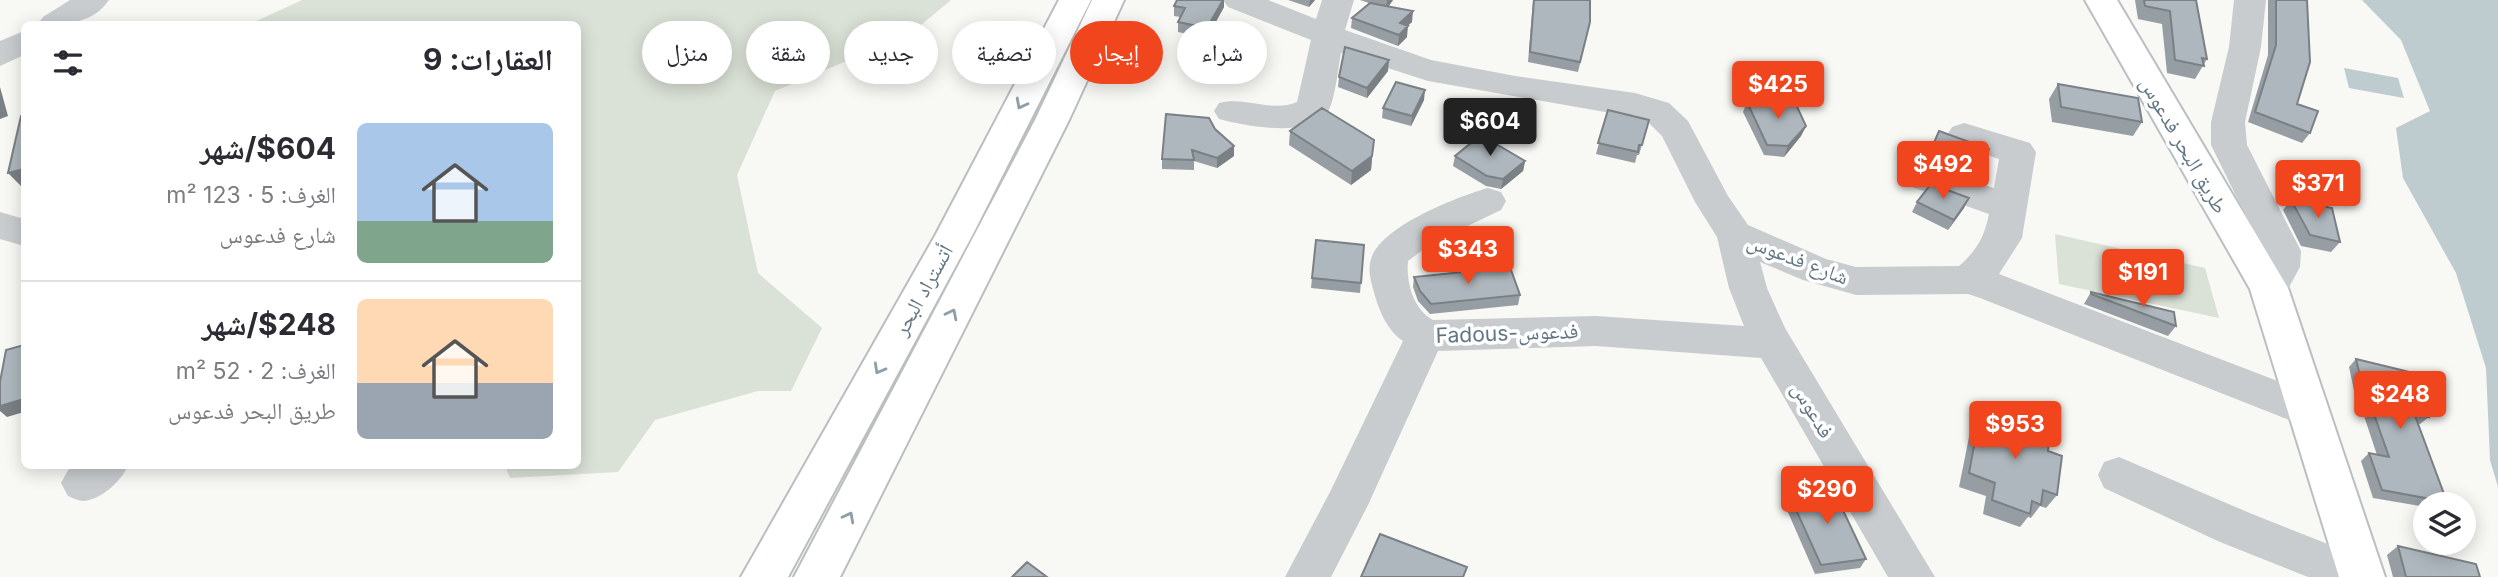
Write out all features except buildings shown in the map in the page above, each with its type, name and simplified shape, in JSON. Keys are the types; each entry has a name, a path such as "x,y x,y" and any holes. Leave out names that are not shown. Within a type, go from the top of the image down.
{"main road":[{"name":"أتستراد البحر","path":"764,577 954,234 1076,0"},
{"name":"أتستراد البحر","path":"817,577 1052,120 1108,0"},
{"name":"طريق البحر فدعوس","path":"2101,0 2269,288 2361,577"}],"street":[{"path":"59,21 93,0"},
{"name":"شارع فدعوس","path":"1239,0 1372,53 1428,70 1515,87 1635,104 1657,111 1676,129 1713,202 1735,235 1816,270 1856,281 1968,280 1990,286 2307,410"},
{"path":"1231,111 1291,117 1306,114 1313,108 1338,0"},
{"name":"طريق البحر فدعوس","path":"2250,0 2245,47 2228,122 2229,145 2236,163 2262,205 2282,251 2281,267 2269,288"},
{"path":"0,55 21,43"},
{"path":"1964,135 2018,152 2003,238 1997,250 1968,280"},
{"path":"1922,177 2008,207"},
{"path":"1426,334 1414,330 1401,316 1390,281 1390,257 1397,248 1418,235 1488,201"},
{"path":"0,225 21,232"},
{"name":"فدعوس","path":"1735,235 1748,288 1772,343 1912,577"},
{"name":"Fadous-فدعوس","path":"1308,577 1346,505 1426,334 1436,336 1596,331 1772,343"},
{"path":"2119,475 2236,528 2361,577"}],"shaded area":[{"path":"302,0 951,0 926,21 844,21 844,62 830,68 830,21 746,21 746,84 792,84 775,91 737,175 758,273 822,328 791,391 758,391 655,420 618,472 510,478 506,469 581,469 581,21 256,21"},
{"path":"2362,0 2498,0 2498,487 2490,460 2486,368 2456,273 2403,178 2396,128 2430,111 2401,40"},
{"path":"2344,68 2398,78 2404,98 2349,88"},
{"path":"2055,234 2205,268 2219,318 2059,284"}]}
